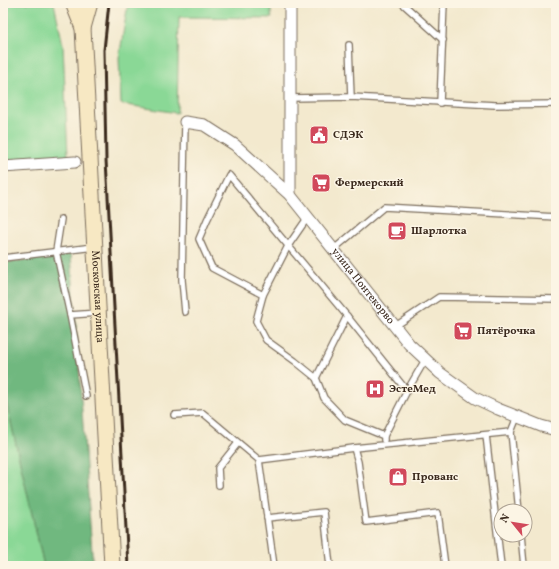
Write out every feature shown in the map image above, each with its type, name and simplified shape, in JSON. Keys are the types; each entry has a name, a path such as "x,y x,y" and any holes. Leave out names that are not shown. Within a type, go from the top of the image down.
{"main road":[{"path":"73,3 83,28"},
{"path":"83,28 90,3"},
{"name":"Московская улица","path":"83,28 112,566"}],"street":[{"path":"290,3 290,195"},
{"name":"улица Понтекорво","path":"185,122 204,126 235,145 290,195 394,327 440,374 475,398 517,417 556,430"},
{"path":"3,167 75,162"}],"lane":[{"path":"402,3 443,40"},
{"path":"440,103 444,3"},
{"path":"349,45 350,97"},
{"path":"290,98 350,97 495,106 556,104"},
{"path":"185,122 182,280 185,312"},
{"path":"263,295 212,268 199,239 229,175 347,316 407,391"},
{"path":"334,249 384,207 556,216"},
{"path":"308,217 288,246 263,295 256,321 266,340 296,361 316,378 324,398 345,420 384,436"},
{"path":"61,219 56,251 86,396"},
{"path":"3,258 94,247"},
{"path":"394,327 439,297 556,299"},
{"path":"70,315 98,313"},
{"path":"316,378 347,316"},
{"path":"383,445 384,436 425,360"},
{"path":"174,415 202,413 258,460 274,566"},
{"path":"517,417 511,432 518,503"},
{"path":"258,460 354,448 511,432"},
{"path":"486,435 501,566"},
{"path":"219,485 218,468 238,443"},
{"path":"354,448 358,462 366,522 438,513 445,566"},
{"path":"267,518 324,512 330,566"},
{"path":"523,543 524,566"}],"green space":[{"path":"3,3 54,3 63,45 68,157 3,163"},
{"path":"128,3 271,3 272,18 179,17 177,113 121,104 119,58"},
{"path":"71,254 93,566 44,566 3,388 3,263"},
{"path":"3,388 44,566 3,566"}],"railway":[{"path":"109,3 104,50 106,160 128,566"}],"place":[{"name":"СДЭК","path":"319,135"},
{"name":"Фермерский","path":"321,183"},
{"name":"Шарлотка","path":"397,231"},
{"name":"Пятёрочка","path":"463,331"},
{"name":"ЭстеМед","path":"375,389"},
{"name":"Прованс","path":"398,477"}]}
